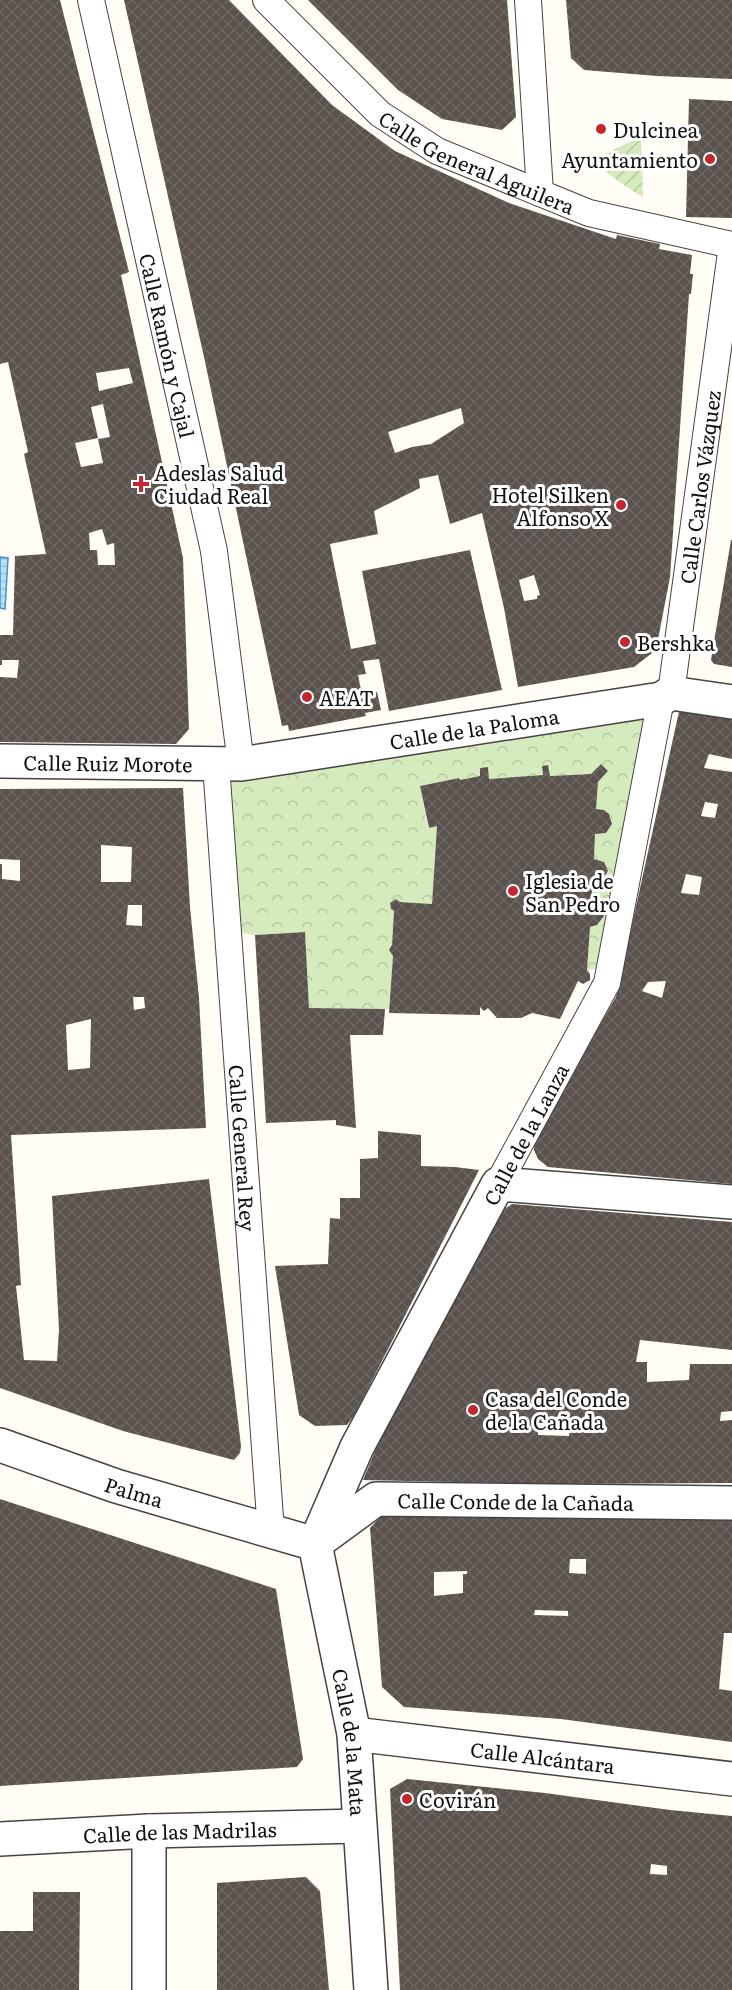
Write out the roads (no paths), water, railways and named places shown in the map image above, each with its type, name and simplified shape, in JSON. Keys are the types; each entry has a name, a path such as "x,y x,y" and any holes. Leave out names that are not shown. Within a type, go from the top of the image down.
{"street":[{"name":"Calle Ramón y Cajal","path":"91,0 214,551 229,764"},
{"name":"Calle General Aguilera","path":"266,0 380,114 437,151 589,213 732,245"},
{"path":"528,0 540,193"},
{"name":"Calle Carlos Vázquez","path":"666,696 732,245"},
{"name":"Calle de la Paloma","path":"229,764 666,696 732,702"},
{"name":"Calle de la Lanza","path":"315,1544 357,1447 607,983 666,696"},
{"name":"Calle Ruiz Morote","path":"0,760 229,764"},
{"name":"Calle General Rey","path":"229,764 271,1532"},
{"path":"498,1184 732,1202"},
{"name":"Palma","path":"0,1445 116,1486 271,1532"},
{"name":"Calle Conde de la Cañada","path":"315,1544 376,1499 732,1503"},
{"path":"271,1532 315,1544"},
{"name":"Calle de la Mata","path":"315,1544 354,1734 370,1990"},
{"name":"Calle Alcántara","path":"354,1734 732,1779"},
{"name":"Calle de las Madrilas","path":"0,1839 149,1831 359,1826"},
{"path":"149,1831 149,1990"}],"water":[{"path":"0,557 8,558 5,609 0,608"}],"place":[{"name":"Dulcinea","path":"601,129"},
{"name":"Ayuntamiento","path":"710,159"},
{"name":"Adeslas Salud Ciudad Real","path":"141,484"},
{"name":"Hotel Silken Alfonso X","path":"621,505"},
{"name":"Bershka","path":"625,642"},
{"name":"AEAT","path":"307,697"},
{"name":"Iglesia de San Pedro","path":"513,891"},
{"name":"Casa del Conde de la Cañada","path":"473,1410"},
{"name":"Covirán","path":"407,1799"}]}
